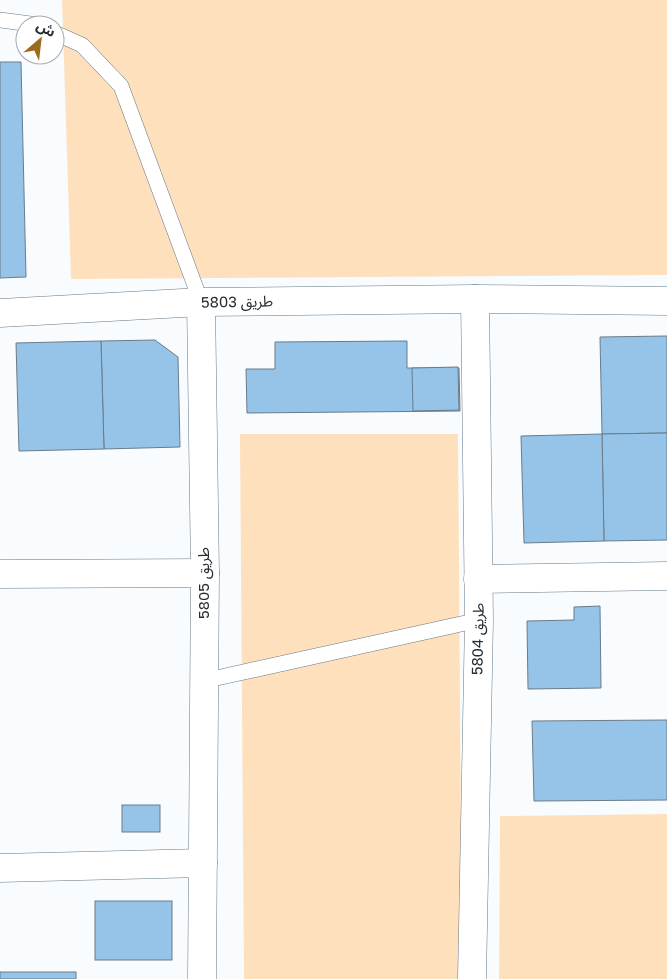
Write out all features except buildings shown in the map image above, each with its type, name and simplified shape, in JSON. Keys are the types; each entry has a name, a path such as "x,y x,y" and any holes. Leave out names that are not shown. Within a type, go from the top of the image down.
{"street":[{"name":"طريق 5803","path":"0,314 201,302 475,298 667,301"},
{"name":"طريق 5804","path":"472,979 479,620 475,298"},
{"name":"طريق 5805","path":"201,302 204,573 202,979"},
{"path":"0,574 204,573"},
{"path":"478,579 667,576"},
{"path":"0,868 203,863"}],"lane":[{"path":"0,20 15,22"},
{"path":"65,38 82,46 121,86 201,302"},
{"path":"203,682 479,620"}],"shaded area":[{"path":"62,0 667,0 667,275 71,279 64,65 65,15 62,15"},
{"path":"240,434 458,434 462,979 244,979"},
{"path":"667,814 667,979 499,979 500,816"}]}
